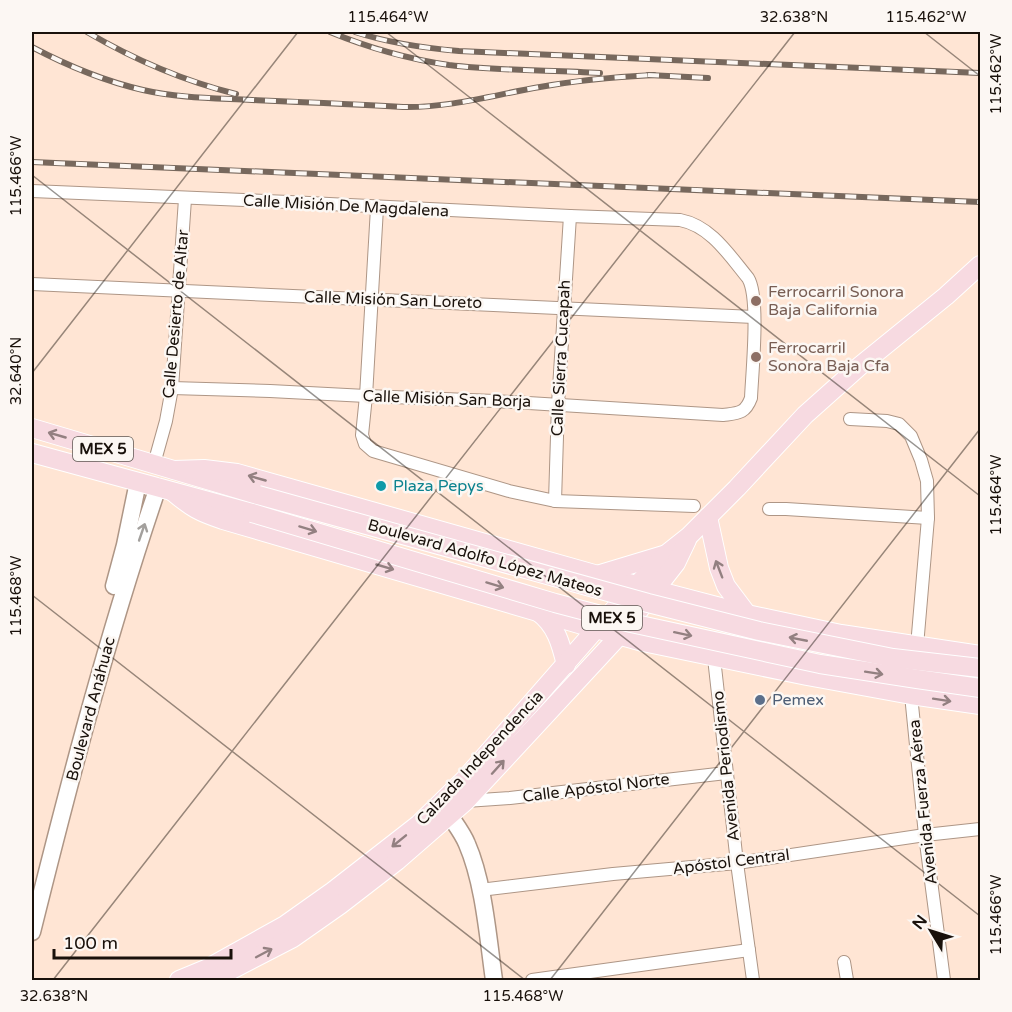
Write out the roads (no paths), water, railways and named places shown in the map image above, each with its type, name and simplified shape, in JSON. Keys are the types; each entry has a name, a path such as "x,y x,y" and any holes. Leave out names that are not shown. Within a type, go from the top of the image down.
{"main road":[{"name":"Calzada Independencia","path":"212,981 293,938 397,861 450,816 619,636 676,563 701,512 861,365 981,265"},
{"name":"Boulevard Adolfo López Mateos","path":"32,428 258,495 648,603 759,631 893,658 981,668"},
{"name":"Boulevard Adolfo López Mateos","path":"32,453 252,513 555,603 631,623 820,664 981,688"},
{"path":"174,470 204,469 237,473 598,575 747,614 841,634 981,655"},
{"name":"Boulevard Anáhuac","path":"32,891 119,569 138,482"},
{"path":"166,490 197,511 223,520 619,636 714,658 911,695 981,705"},
{"name":"Boulevard Anáhuac","path":"32,932 56,835 123,595 166,490"},
{"path":"701,512 726,586 747,614"},
{"name":"Calzada Independencia","path":"179,981 208,968 285,925 411,831 464,780 596,629 665,555 689,536"},
{"path":"598,575 665,555"},
{"path":"536,611 553,627 566,664"},
{"path":"588,669 643,642"},
{"path":"450,816 466,842 472,858 480,890 494,981"}],"street":[{"name":"Calle Misión De Magdalena","path":"32,191 690,222 712,236 752,284 754,317 751,398 746,409 723,415"},
{"name":"Calle Desierto de Altar","path":"154,464 172,388 185,199"},
{"path":"377,208 362,435 365,444 373,451 509,491 555,501 701,512"},
{"name":"Calle Sierra Cucapah","path":"555,501 558,404 570,216"},
{"name":"Calle Misión San Loreto","path":"32,284 754,317"},
{"name":"Calle Misión San Borja","path":"172,388 558,404 723,415"},
{"path":"850,419 899,424 911,436 927,481 928,518 917,646"},
{"path":"769,509 928,518"},
{"name":"Avenida Periodismo","path":"714,658 726,773 753,981"},
{"name":"Avenida Fuerza Aérea","path":"911,695 925,835 944,981"},
{"name":"Calle Apóstol Norte","path":"466,801 726,773"},
{"name":"Apóstol Central","path":"480,890 614,874 737,863 981,829"},
{"path":"532,981 748,950"},
{"path":"844,962 847,981"}],"railway":[{"path":"87,32 159,68 197,83 236,94"},
{"path":"330,32 389,52 449,65 600,73"},
{"path":"355,32 406,44 459,51 980,73"},
{"path":"32,47 100,77 156,93 210,98 403,107 454,103 568,82 654,75"},
{"path":"648,75 708,78"},
{"path":"32,162 980,202"}],"place":[{"name":"Ferrocarril Sonora Baja California","path":"756,301"},
{"name":"Ferrocarril Sonora Baja Cfa","path":"756,357"},
{"name":"Plaza Pepys","path":"381,486"},
{"name":"Pemex","path":"760,700"}]}
